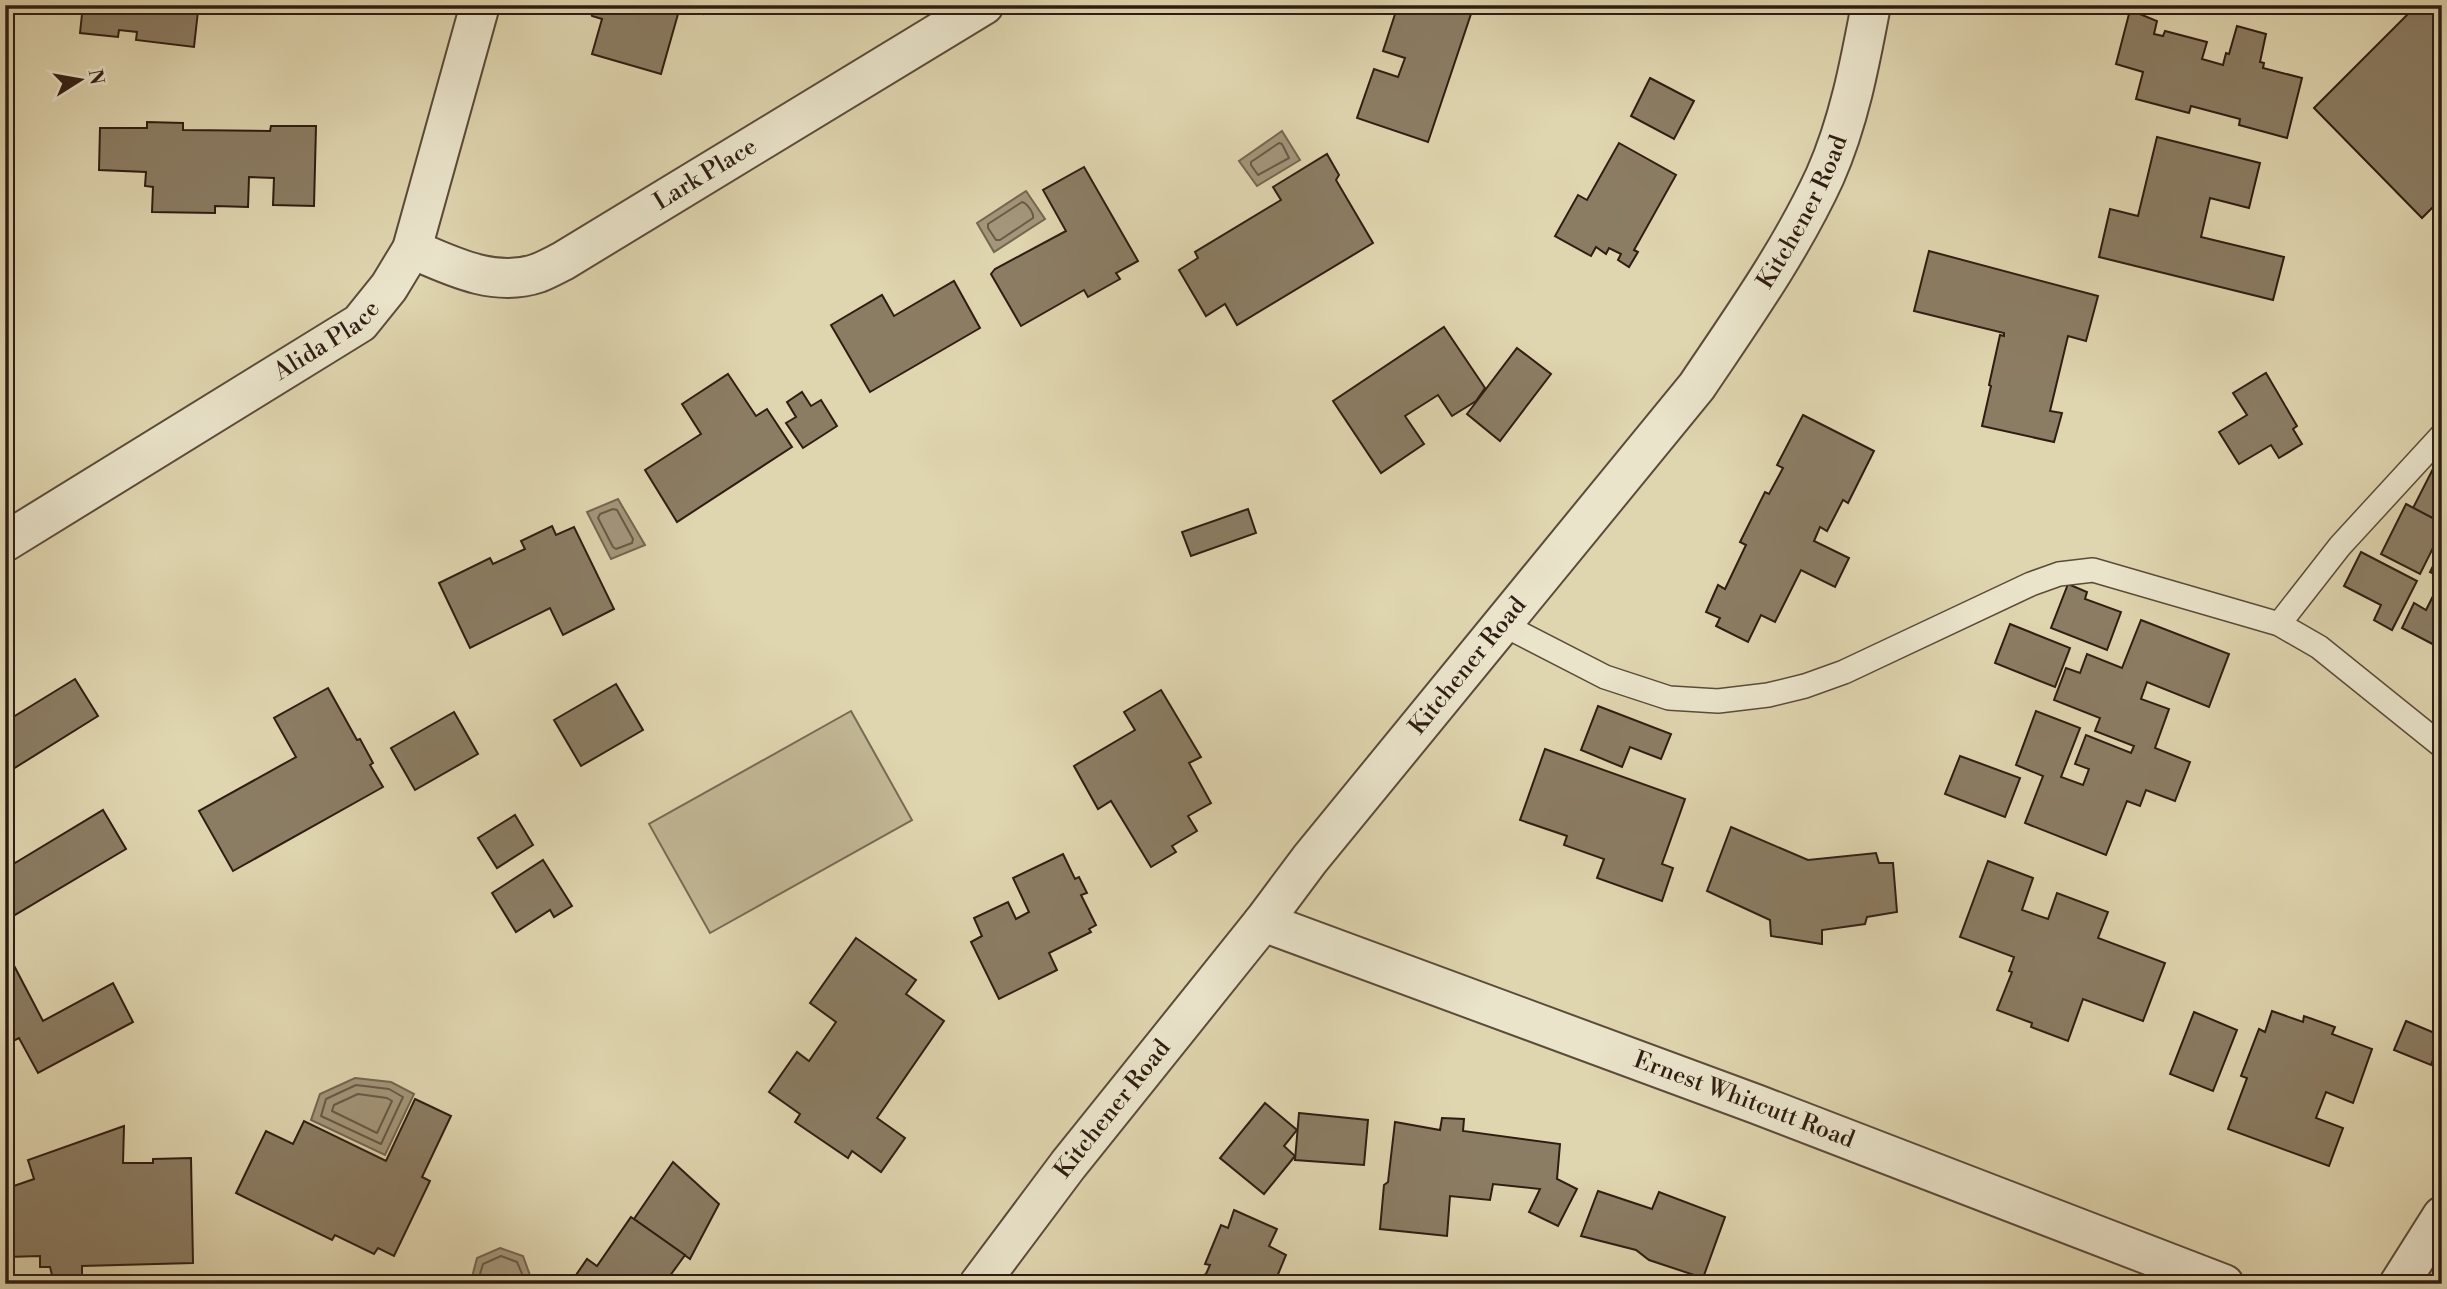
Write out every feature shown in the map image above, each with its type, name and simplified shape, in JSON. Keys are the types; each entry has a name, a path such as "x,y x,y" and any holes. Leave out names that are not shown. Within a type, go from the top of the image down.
{"street":[{"name":"Alida Place","path":"5,542 360,323 389,287 412,249 481,5"},
{"name":"Lark Place","path":"412,249 458,269 493,278 538,273 563,261 984,5"},
{"name":"Kitchener Road","path":"979,1284 1068,1165 1263,922 1310,859 1697,386 1738,326 1804,217 1826,174 1846,119 1871,5"},
{"name":"Ernest Whitcutt Road","path":"1263,922 1756,1104 2224,1284"},
{"path":"2399,1284 2442,1216"}],"lane":[{"path":"2279,624 2340,546 2442,436"},
{"path":"1502,624 1605,677 1669,698 1718,701 1768,695 1805,686 1844,672 2031,584 2076,570 2093,570 2279,624 2319,647 2442,746"}],"shaded area":[{"path":"851,711 912,820 710,933 649,824"},
{"path":"2442,1233 2442,1284 2410,1284"}],"water":[{"path":"1282,131 1300,160 1257,186 1239,161"},
{"path":"1026,191 1045,219 994,252 977,223"},
{"path":"618,499 645,545 611,559 587,512"},
{"path":"355,1078 391,1082 414,1094 385,1155 311,1120 320,1094"},
{"path":"500,1248 523,1256 531,1278 527,1284 468,1284 477,1258"}],"building":[{"path":"83,5 207,5 206,12 198,11 194,47 136,40 137,32 119,30 118,37 80,33"},
{"path":"588,5 705,5 703,14 680,7 661,74 592,54 602,19 592,16"},
{"path":"1398,5 1474,5 1428,142 1357,118 1374,69 1398,77 1405,58 1383,51"},
{"path":"2417,5 2442,5 2442,198 2422,218 2314,108"},
{"path":"2130,10 2157,21 2154,34 2163,36 2165,31 2207,42 2202,59 2223,65 2237,26 2266,34 2260,62 2264,63 2263,68 2302,78 2287,138 2239,125 2240,119 2191,106 2189,113 2136,99 2143,72 2116,64"},
{"path":"1650,78 1694,101 1674,139 1631,116"},
{"path":"147,122 183,123 183,130 270,131 271,126 316,126 314,206 273,205 274,178 249,177 248,207 215,206 215,213 152,212 153,187 145,186 146,172 99,170 100,128 147,128"},
{"path":"2157,137 2260,163 2249,208 2210,198 2201,237 2284,257 2273,300 2099,257 2110,209 2138,216"},
{"path":"1619,143 1676,175 1634,250 1638,252 1629,267 1618,260 1621,254 1609,248 1606,254 1596,247 1591,256 1555,236 1578,195 1587,200"},
{"path":"1327,154 1339,175 1336,180 1373,243 1237,325 1225,304 1206,316 1179,270 1198,258 1195,252 1281,200 1273,187"},
{"path":"1084,167 1138,261 1116,273 1120,279 1088,297 1084,290 1021,326 991,274 995,269 1066,231 1043,190"},
{"path":"1929,251 2098,296 2086,341 2068,336 2050,411 2062,413 2054,442 1982,426 2000,335 2004,336 2004,333 1914,311"},
{"path":"954,281 980,328 870,392 831,325 882,295 894,316"},
{"path":"1444,327 1485,388 1476,401 1452,416 1438,395 1405,416 1424,444 1381,473 1333,401"},
{"path":"1517,348 1551,374 1500,441 1467,414"},
{"path":"2266,373 2297,426 2293,429 2302,444 2279,458 2271,445 2239,464 2219,432 2247,415 2233,393"},
{"path":"728,374 756,416 767,409 792,447 677,522 645,470 701,434 682,404"},
{"path":"802,392 811,406 821,400 837,426 803,448 786,423 796,417 787,402"},
{"path":"1803,415 1874,451 1848,503 1843,500 1827,531 1820,527 1814,541 1849,558 1835,587 1801,570 1775,622 1761,615 1748,642 1716,626 1720,618 1706,612 1718,585 1725,589 1746,545 1740,542 1765,492 1769,494 1783,468 1777,465"},
{"path":"2438,459 2442,461 2442,523 2413,508"},
{"path":"2406,504 2442,523 2442,530 2420,574 2381,554"},
{"path":"1248,509 1256,533 1191,556 1182,532"},
{"path":"552,526 556,535 574,527 614,609 563,635 550,608 470,648 439,583 490,558 493,564 525,549 521,541"},
{"path":"2442,548 2442,578 2430,572"},
{"path":"2361,552 2417,581 2392,630 2374,620 2381,605 2344,586"},
{"path":"2068,584 2087,592 2085,599 2121,612 2107,650 2051,628"},
{"path":"2436,590 2442,593 2442,649 2402,628 2414,603 2426,610"},
{"path":"2141,620 2229,654 2209,707 2147,682 2141,699 2169,709 2155,748 2190,762 2175,801 2146,790 2140,806 2127,801 2106,855 2025,823 2043,776 2016,765 2036,711 2080,728 2061,777 2083,785 2089,769 2075,764 2086,735 2131,753 2134,746 2095,731 2100,718 2054,700 2066,668 2080,673 2087,654 2122,668"},
{"path":"2010,624 2070,648 2055,687 1995,663"},
{"path":"75,679 98,716 5,774 5,722"},
{"path":"616,684 643,730 581,766 554,720"},
{"path":"328,688 357,740 360,739 373,763 370,765 383,787 233,871 199,811 296,757 274,718"},
{"path":"1161,690 1201,757 1189,763 1211,803 1188,816 1197,831 1172,846 1176,852 1151,867 1111,801 1098,809 1074,766 1135,730 1124,712"},
{"path":"1598,706 1671,734 1661,759 1630,747 1622,767 1581,750"},
{"path":"454,712 478,754 415,790 391,748"},
{"path":"1545,749 1685,799 1662,864 1673,868 1662,901 1597,878 1604,859 1564,845 1567,836 1520,820"},
{"path":"1960,756 2020,778 2005,817 1945,794"},
{"path":"103,810 126,849 13,916 5,902 5,847 15,863"},
{"path":"515,815 533,845 497,868 478,838"},
{"path":"1731,827 1808,860 1876,853 1879,863 1893,863 1897,912 1867,917 1865,924 1822,930 1822,944 1771,936 1770,920 1707,891"},
{"path":"1063,854 1075,879 1079,877 1087,893 1081,895 1096,925 1089,929 1091,932 1049,953 1057,970 999,999 971,942 982,936 974,918 1008,902 1016,919 1029,912 1013,878"},
{"path":"543,860 572,906 554,917 550,910 516,932 492,893"},
{"path":"1988,861 2033,878 2022,910 2048,919 2057,893 2108,912 2098,938 2165,963 2143,1021 2083,999 2068,1041 1997,1010 2012,972 2009,971 2014,957 1960,937"},
{"path":"856,938 916,980 906,994 944,1021 877,1118 905,1138 881,1172 852,1151 848,1158 795,1122 800,1114 769,1092 797,1052 809,1061 836,1022 810,1003"},
{"path":"10,958 43,1021 113,983 133,1022 38,1073 19,1038 5,1045 5,961"},
{"path":"2272,1011 2303,1022 2304,1016 2335,1027 2332,1034 2372,1049 2353,1103 2326,1092 2316,1118 2343,1128 2329,1166 2228,1129 2247,1078 2241,1076 2259,1029 2265,1032"},
{"path":"2194,1012 2237,1030 2213,1091 2170,1074"},
{"path":"2406,1021 2442,1036 2431,1065 2394,1050"},
{"path":"415,1099 451,1116 422,1177 430,1181 394,1256 378,1248 374,1254 335,1235 332,1240 236,1193 266,1131 293,1144 304,1121 386,1161"},
{"path":"1265,1103 1297,1130 1284,1146 1295,1156 1264,1194 1220,1158"},
{"path":"1299,1113 1368,1120 1364,1165 1295,1160"},
{"path":"1442,1118 1464,1119 1463,1131 1560,1144 1557,1179 1577,1189 1558,1226 1529,1212 1540,1189 1493,1184 1490,1200 1450,1196 1447,1236 1380,1229 1384,1185 1388,1182 1395,1122 1440,1130"},
{"path":"124,1126 123,1163 153,1163 153,1159 191,1158 193,1263 82,1266 82,1284 34,1284 34,1280 53,1279 50,1267 40,1267 40,1256 7,1257 8,1284 5,1284 5,1189 34,1179 28,1160"},
{"path":"673,1162 719,1204 690,1259 634,1219"},
{"path":"1598,1191 1652,1209 1659,1192 1725,1217 1703,1278 1649,1260 1636,1250 1581,1236"},
{"path":"1234,1210 1277,1229 1269,1246 1286,1255 1274,1284 1187,1284 1206,1274 1210,1265 1205,1264 1221,1225 1228,1228"},
{"path":"631,1217 685,1255 664,1284 578,1284 582,1279 576,1275 587,1259 597,1266"},
{"path":"1825,1276 1858,1284 1823,1284"}]}
